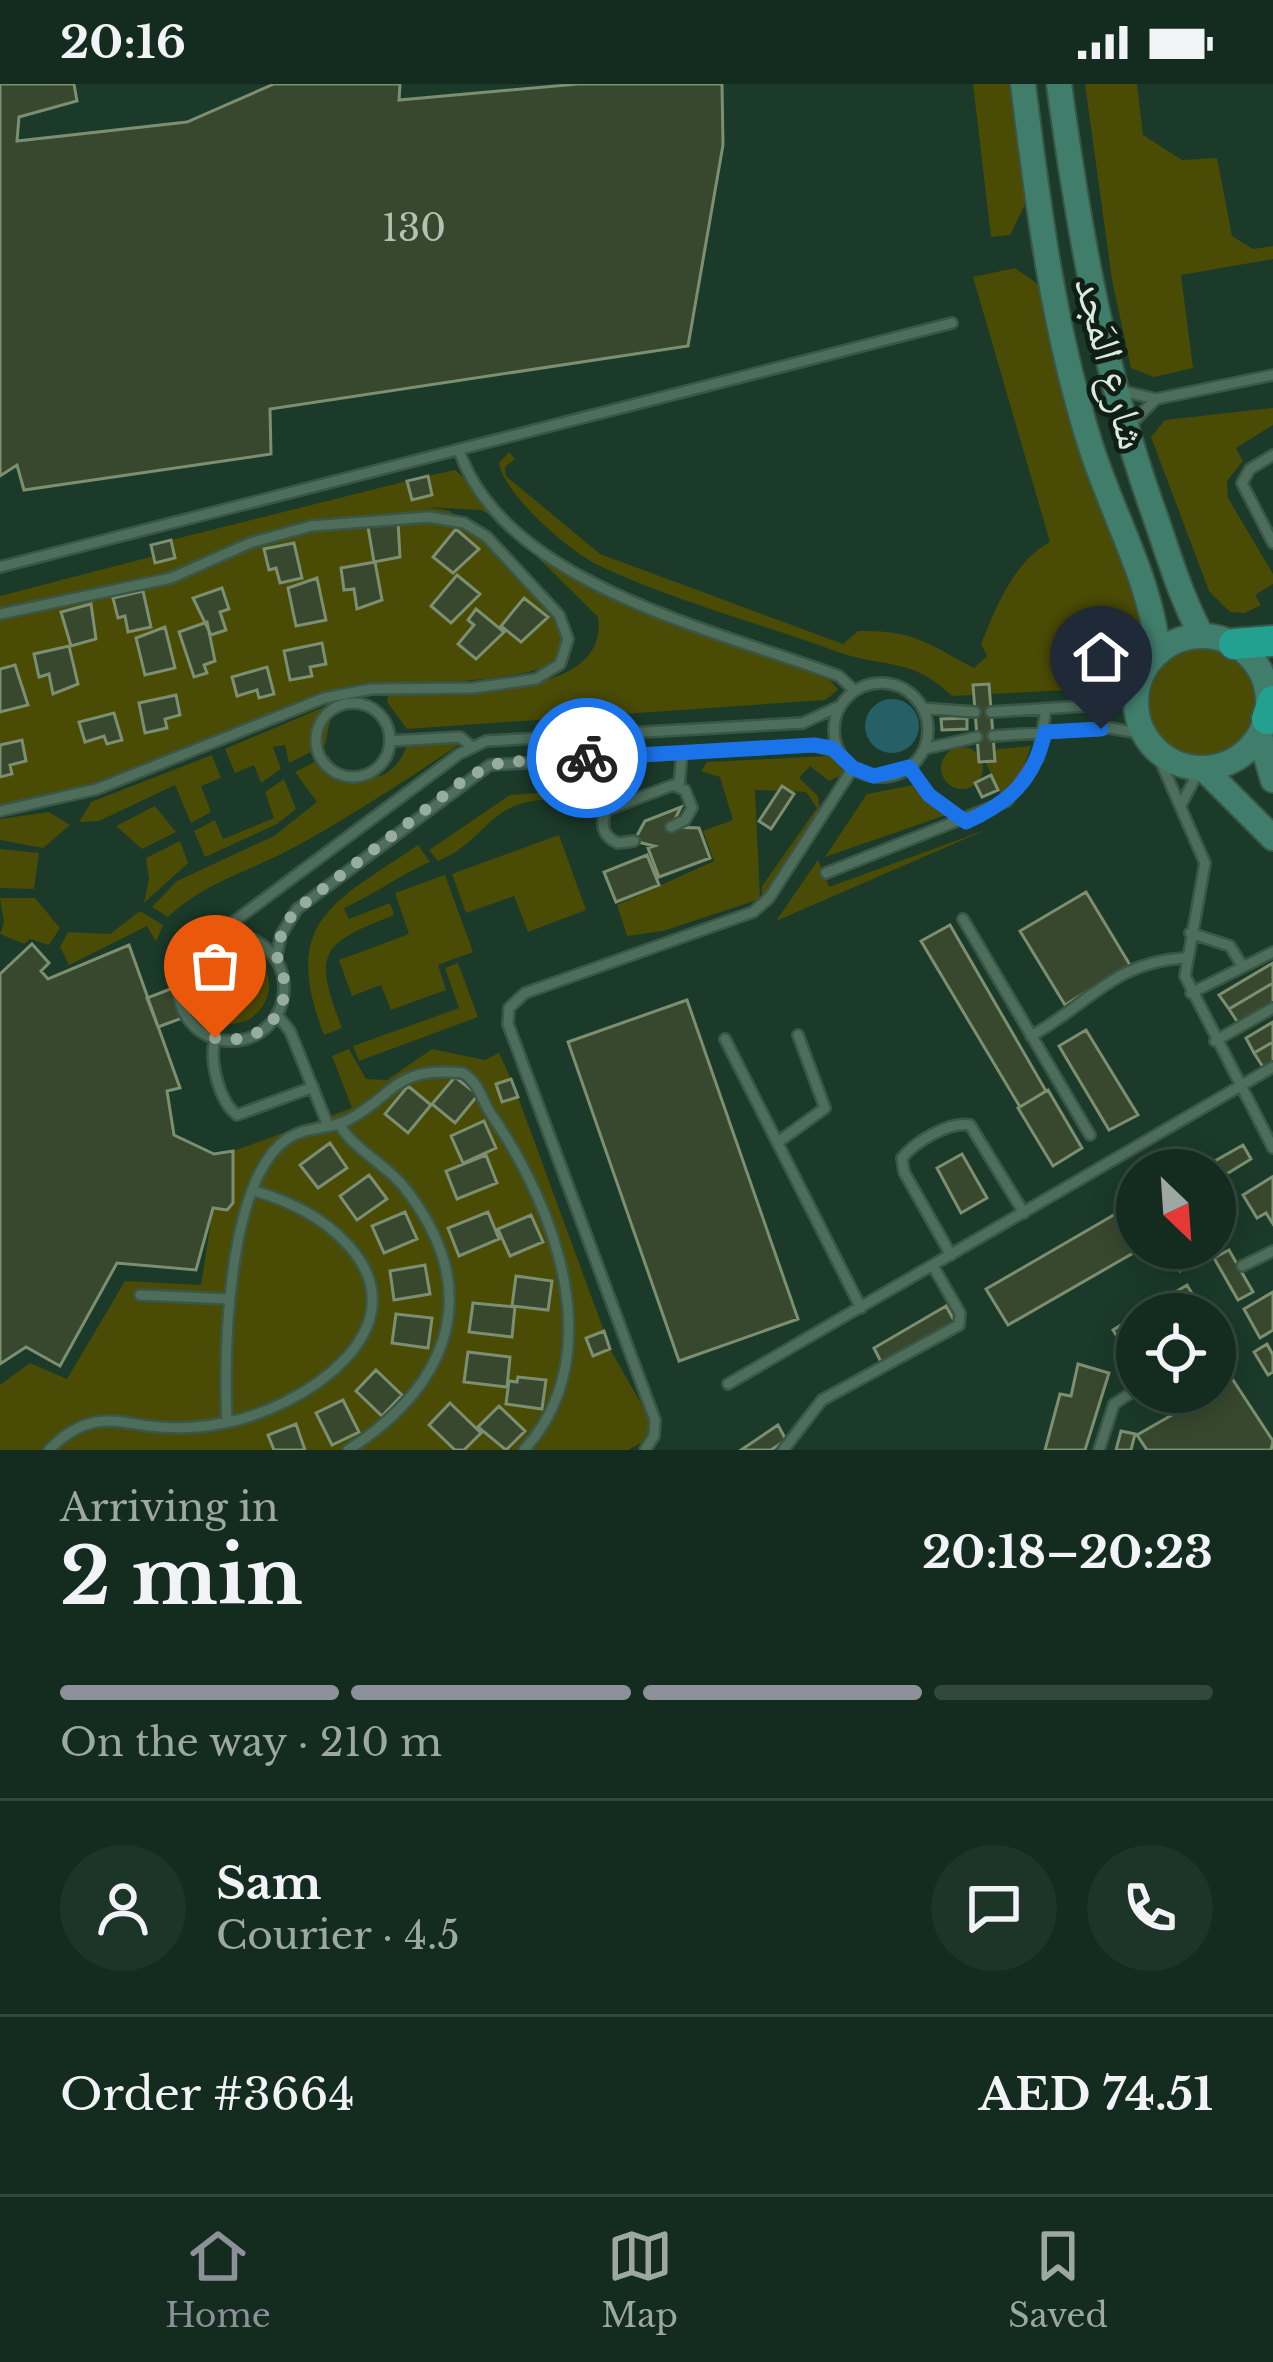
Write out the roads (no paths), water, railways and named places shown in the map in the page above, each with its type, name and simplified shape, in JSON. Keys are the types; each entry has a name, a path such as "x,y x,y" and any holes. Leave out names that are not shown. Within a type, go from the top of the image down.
{"highway":[{"path":"1234,644 1273,641"}],"street":[{"name":"شارع المَجد","path":"1023,84 1047,269 1071,375 1151,611 1158,653"},
{"name":"شارع المَجد","path":"1059,84 1087,279 1112,386 1125,433 1202,636"},
{"path":"1267,719 1242,756 1202,769 1177,764 1150,742 1136,709 1138,683 1158,653 1178,640 1202,636 1234,644 1264,676 1273,780"},
{"path":"1202,769 1273,838"}],"lane":[{"path":"0,567 952,323"},
{"path":"1112,386 1156,398 1273,375"},
{"path":"1125,433 1156,398"},
{"path":"459,450 468,476 489,505 573,576 839,676 855,691"},
{"path":"1273,455 1250,469 1242,483 1273,543"},
{"path":"0,614 171,578 250,543 311,526 429,517 464,523 487,537 567,630 560,664 536,679 345,698 98,790 0,811"},
{"path":"991,712 1101,705 1138,683"},
{"path":"208,940 238,935 253,939 276,959 284,981 277,1015 250,1037 215,1038 189,1020 178,992 185,961 208,940 472,747 515,736 803,723 840,706 855,691 892,684 922,708 927,724 924,749 909,767 886,776 853,768 840,753 834,735 840,706"},
{"path":"345,698 378,712 390,741 382,763 363,776 329,768 317,748 319,725 345,698"},
{"path":"922,708 975,712"},
{"path":"826,874 966,822 1017,791 1033,769 1045,732 1046,709"},
{"path":"993,736 1119,728 1150,742 1182,802 1205,873 1184,958 1191,993 1272,1144"},
{"path":"630,799 631,731"},
{"path":"390,741 460,737 472,747"},
{"path":"924,749 977,737"},
{"path":"276,959 281,935 297,909 434,802 490,765 814,745 840,753"},
{"path":"679,786 682,753"},
{"path":"909,767 929,795 966,822"},
{"path":"645,1450 654,1436 655,1420 508,1024 508,1008 525,993 753,912 769,898 853,768"},
{"path":"1182,802 1202,769"},
{"path":"420,783 434,802"},
{"path":"634,841 612,840 602,823 607,810 679,786"},
{"path":"671,827 686,820 692,808 689,795 679,786"},
{"path":"963,919 1090,1135"},
{"path":"1190,934 1231,946 1243,967"},
{"path":"1191,993 1273,952"},
{"path":"1031,1036 1128,968 1147,960 1184,958"},
{"path":"1215,1041 1273,1008"},
{"path":"277,1015 290,1030 333,1123 417,1205 438,1248 451,1305 445,1342 426,1380 400,1409 348,1450"},
{"path":"778,1142 814,1121 825,1108 797,1035"},
{"path":"215,1038 213,1061 227,1105 237,1115 313,1087"},
{"path":"725,1039 861,1308"},
{"path":"728,1384 1273,1067"},
{"path":"227,1422 229,1299 255,1191 284,1141 333,1123 406,1079 463,1072 476,1082 517,1148 558,1250 568,1340 557,1401 524,1450"},
{"path":"951,1256 904,1172 902,1158 908,1150 955,1124 970,1125 1024,1213"},
{"path":"49,1450 75,1430 101,1421 172,1428 227,1422 273,1406 330,1372 361,1343 374,1305 368,1272 346,1243 304,1210 255,1191"},
{"path":"1242,1266 1273,1251"},
{"path":"784,1450 822,1400 958,1325 960,1313 933,1266"},
{"path":"140,1295 229,1299"},
{"path":"1100,1450 1110,1412 1116,1407"}],"water":[{"path":"892,699 911,707 919,726 911,745 892,753 873,745 865,726 873,707"}]}
